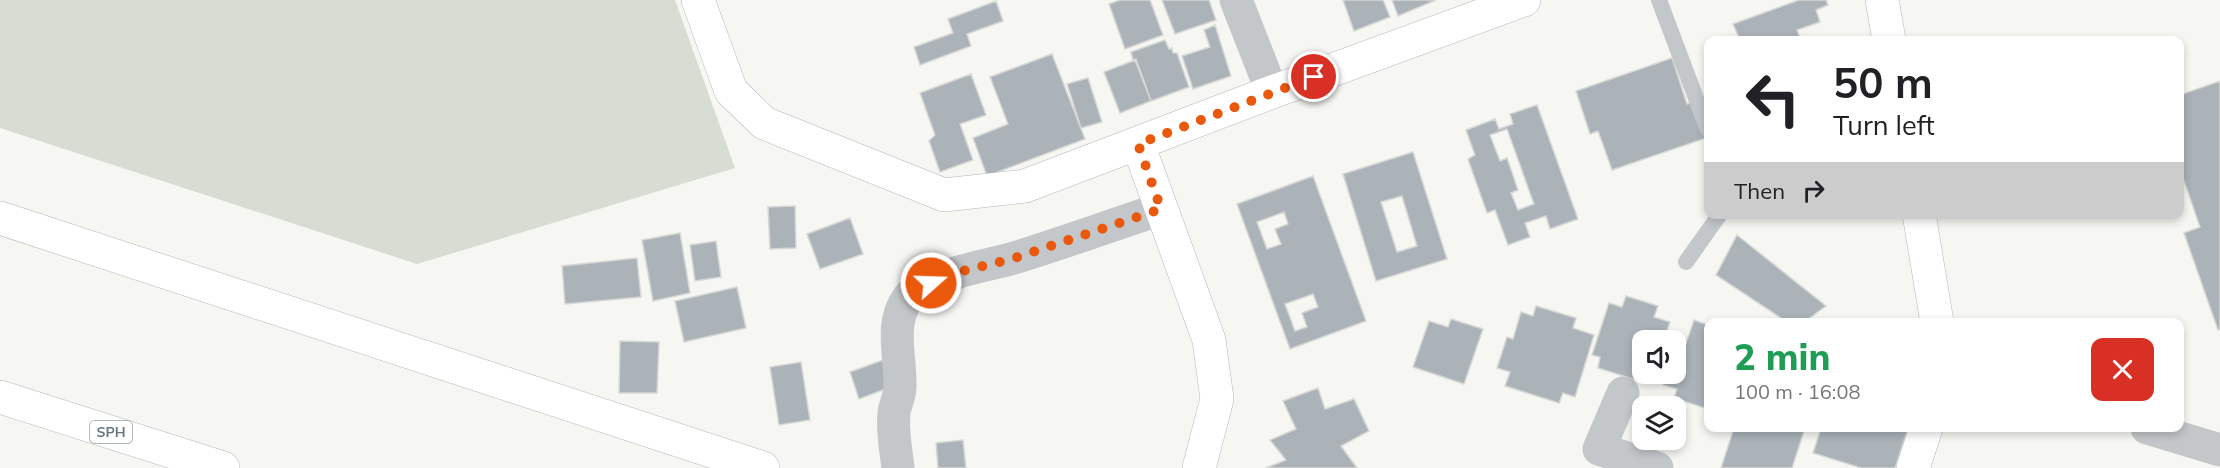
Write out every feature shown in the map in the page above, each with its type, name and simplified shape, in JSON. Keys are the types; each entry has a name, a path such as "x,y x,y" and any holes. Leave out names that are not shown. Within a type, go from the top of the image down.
{"main road":[{"path":"698,0 731,91 764,123 944,195 1025,186 1272,92 1524,0"},
{"path":"1882,0 1888,36"},
{"path":"1138,144 1209,340 1217,399 1199,468"},
{"path":"0,218 763,468"},
{"path":"1920,219 1936,318"},
{"name":"SPH","path":"0,397 223,468"},
{"path":"1914,468 1925,432"}],"street":[{"path":"1236,0 1272,92"},
{"path":"898,468 893,431 894,412 900,389 897,329 900,313 909,296 931,283 963,271 1012,259 1161,209"},
{"path":"1623,393 1596,458 1657,468"},
{"path":"2160,432 2220,450"}],"lane":[{"path":"1659,0 1704,119"},
{"path":"1686,262 1716,219"}],"shaded area":[{"path":"0,0 675,0 735,168 417,264 0,128"}],"building":[{"path":"1120,0 1150,0 1163,35 1125,49 1109,4"},
{"path":"1162,0 1209,0 1216,20 1175,34"},
{"path":"1343,0 1383,0 1390,17 1354,31"},
{"path":"1392,0 1436,0 1398,16"},
{"path":"1799,0 1826,0 1828,5 1816,10 1820,22 1797,30 1799,36 1738,36 1733,24"},
{"path":"996,1 1003,21 967,34 971,46 920,65 914,47 953,33 948,19"},
{"path":"1215,25 1231,76 1193,89 1182,56 1210,47 1204,30"},
{"path":"1165,40 1169,49 1172,48 1173,53 1177,53 1189,87 1151,101 1136,59 1133,60 1131,52"},
{"path":"1052,54 1085,139 987,176 973,138 1008,124 990,77"},
{"path":"1672,58 1687,104 1693,102 1704,139 1612,170 1598,131 1590,134 1576,91"},
{"path":"1135,60 1151,101 1120,113 1104,72"},
{"path":"971,74 986,115 960,124 973,160 940,172 929,141 935,135 920,93"},
{"path":"1088,78 1102,122 1081,128 1067,84"},
{"path":"2220,81 2220,329 2218,330 2184,233 2200,227 2184,181 2184,94"},
{"path":"1537,105 1578,219 1550,229 1546,216 1525,223 1530,237 1508,245 1495,210 1487,213 1468,159 1475,155 1466,130 1495,119 1499,129 1513,124 1510,114","holes":["1507,129 1534,204 1518,210 1511,193 1518,190 1507,158 1500,161 1490,135"]},
{"path":"1413,152 1447,259 1376,281 1343,174","holes":["1402,196 1417,246 1397,252 1381,202"]},
{"path":"1313,176 1366,321 1290,349 1237,204","holes":["1284,212 1288,224 1275,229 1281,244 1267,249 1257,222","1313,294 1318,307 1302,313 1307,327 1295,331 1285,304"]},
{"path":"795,206 796,248 770,249 768,207"},
{"path":"850,218 863,254 820,269 807,234"},
{"path":"680,233 690,293 653,301 642,240"},
{"path":"1737,235 1826,306 1810,318 1781,318 1716,275"},
{"path":"716,241 721,277 695,281 690,245"},
{"path":"637,258 641,297 565,304 562,266"},
{"path":"737,287 746,328 684,342 675,301"},
{"path":"1626,296 1658,306 1654,317 1670,322 1667,330 1632,330 1632,379 1598,368 1600,357 1592,355 1609,303 1622,307"},
{"path":"1536,306 1576,318 1573,328 1594,335 1575,397 1563,393 1559,403 1505,386 1510,372 1497,368 1507,337 1513,339 1521,312 1533,316"},
{"path":"1451,319 1483,329 1464,384 1413,367 1429,321 1448,327"},
{"path":"1694,320 1704,324 1704,408 1686,402 1686,396 1675,396 1677,389 1663,385 1686,384 1686,343"},
{"path":"620,341 659,342 657,393 619,393"},
{"path":"886,359 896,385 859,399 850,372"},
{"path":"801,362 810,420 779,425 770,367"},
{"path":"1318,388 1325,409 1354,399 1369,431 1341,446 1357,468 1266,468 1286,460 1270,440 1296,429 1283,401"},
{"path":"1733,432 1804,432 1792,468 1721,468"},
{"path":"1820,432 1907,432 1895,468 1861,468 1813,453"},
{"path":"963,440 966,468 938,468 936,443"}],"route":[{"path":"931,283 963,271 1012,259 1161,209 1138,144 1314,77"}]}
